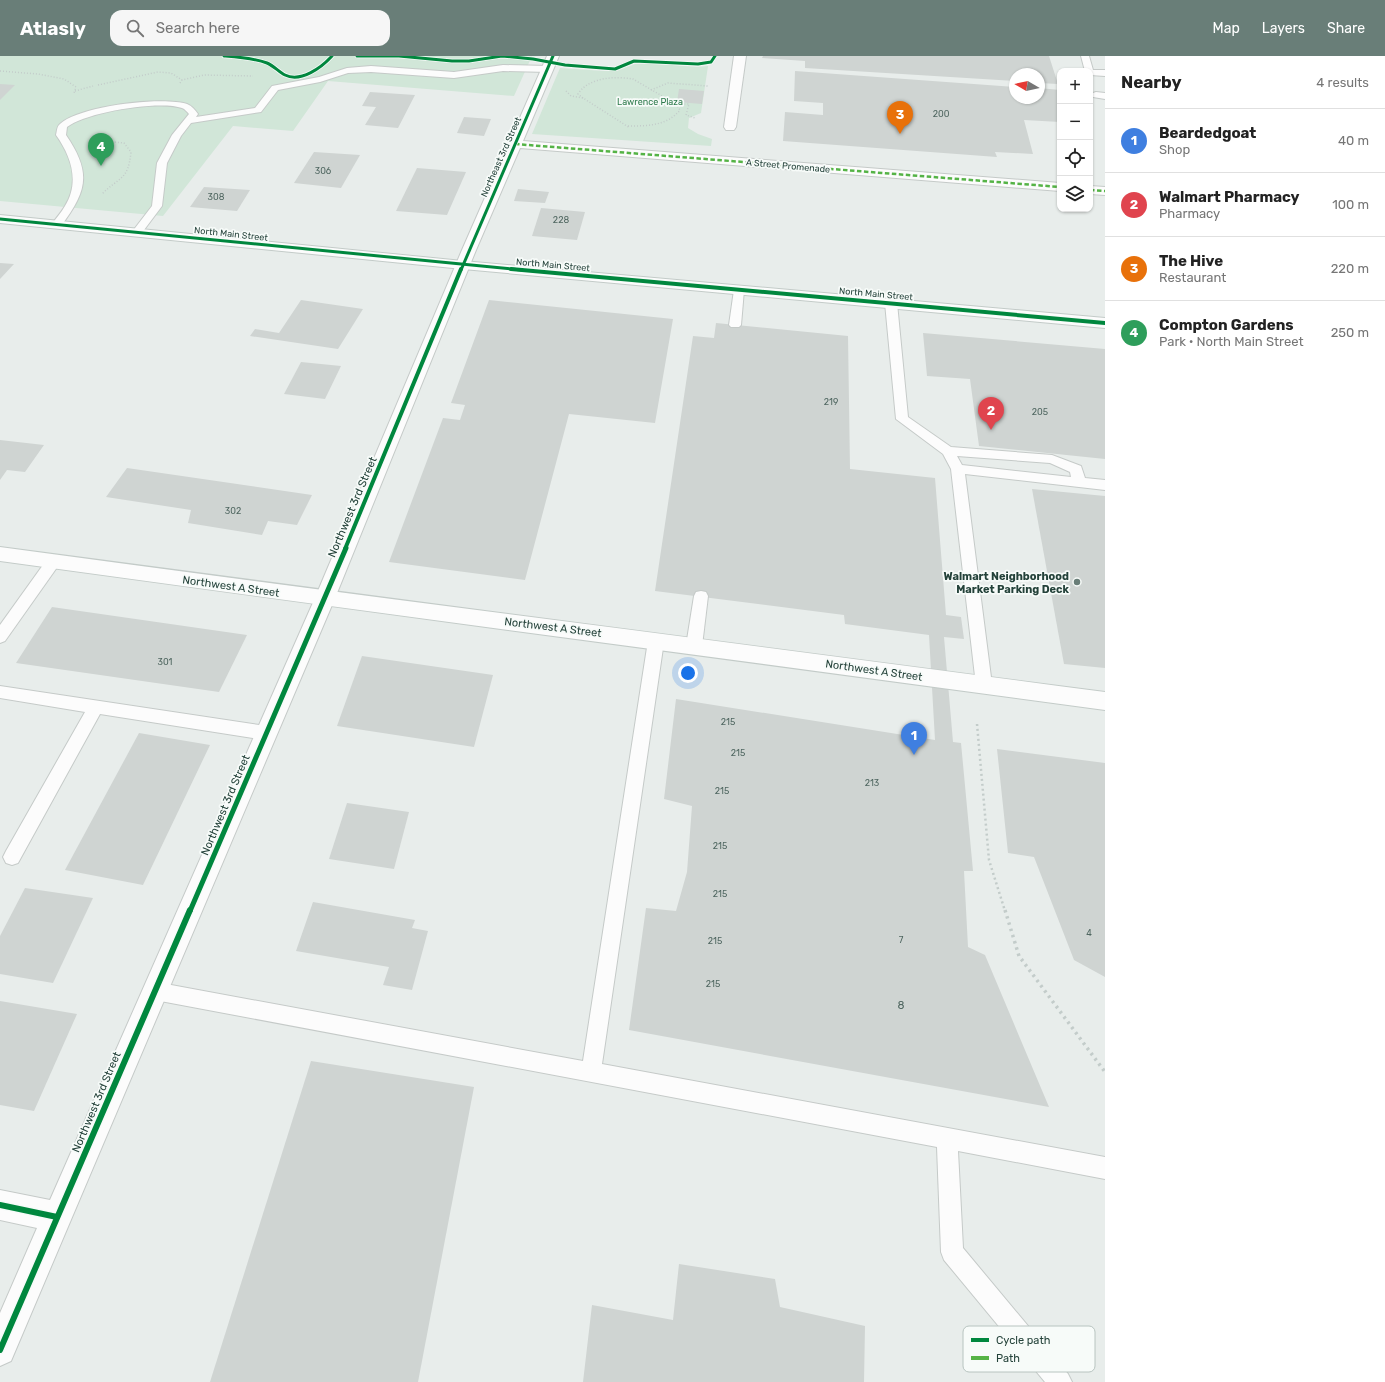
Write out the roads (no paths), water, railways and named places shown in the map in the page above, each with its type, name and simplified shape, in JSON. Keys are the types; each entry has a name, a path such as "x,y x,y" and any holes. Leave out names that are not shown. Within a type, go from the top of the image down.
{"street":[{"name":"Northeast 3rd Street","path":"463,265 553,56"},
{"path":"730,127 740,56"},
{"name":"A Street Promenade","path":"515,144 1057,187"},
{"path":"1093,190 1105,191"},
{"name":"North Main Street","path":"0,219 463,265 1105,323"},
{"name":"Northwest 3rd Street","path":"0,1350 325,598 463,265"},
{"name":"Northwest A Street","path":"0,554 1105,701"},
{"path":"0,1205 57,1217"}],"lane":[{"path":"1085,56 1090,72 1105,73"},
{"path":"188,121 258,110 275,88 313,81 347,71 371,69 454,75 503,68 548,69"},
{"path":"57,224 73,202 79,176 70,148 61,135 62,126 74,118 91,113 134,106 160,104 186,106 194,114 177,135 162,163 156,206 137,232"},
{"path":"735,325 740,290"},
{"path":"891,303 902,419 948,451 958,469 984,685"},
{"path":"948,451 1052,459 1076,469 1079,482"},
{"path":"958,469 1105,485"},
{"path":"0,637 53,562"},
{"path":"694,646 700,596"},
{"path":"591,1072 656,641"},
{"path":"0,692 266,733"},
{"path":"12,857 96,707"},
{"path":"155,991 1105,1168"},
{"path":"947,1138 952,1252 1013,1326"},
{"path":"1052,1372 1060,1382"}],"place":[{"name":"The Hive","path":"900,134"},
{"name":"Compton Gardens","path":"101,166"},
{"name":"Walmart Pharmacy","path":"991,430"},
{"name":"Walmart Neighborhood Market Parking Deck","path":"1077,582"},
{"name":"Beardedgoat","path":"914,755"}],"park label":[{"name":"Lawrence Plaza","path":"650,102"}]}
